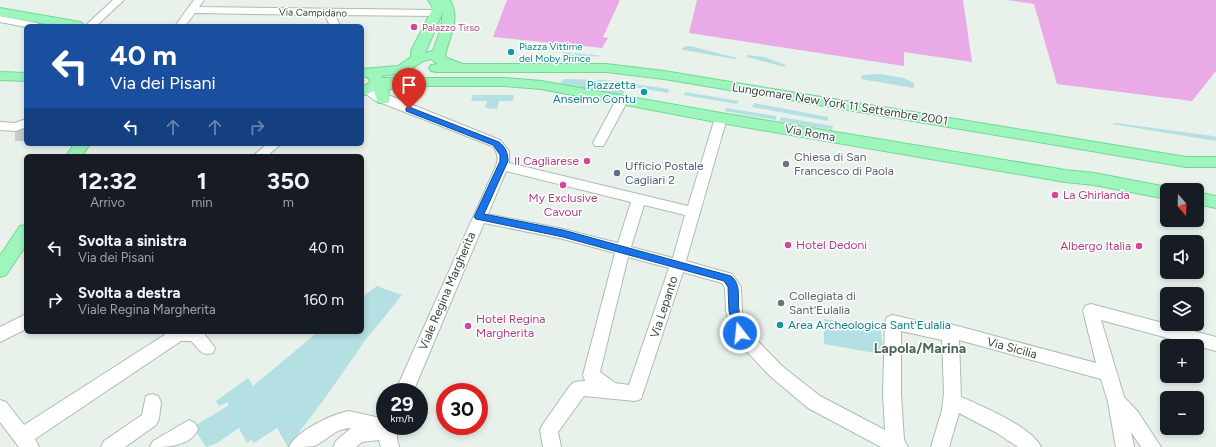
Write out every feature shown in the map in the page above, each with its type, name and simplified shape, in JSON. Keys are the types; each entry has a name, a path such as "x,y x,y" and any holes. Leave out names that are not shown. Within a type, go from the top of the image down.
{"main road":[{"path":"418,64 418,51 435,13 439,8 434,0"},
{"path":"439,62 441,42 451,18 449,8 444,0"},
{"path":"0,12 69,24"},
{"name":"Lungomare New York 11 Settembre 2001","path":"369,82 418,64 439,62 461,67 606,68 664,75 1186,162 1216,162"},
{"path":"0,76 24,77"},
{"name":"Via Roma","path":"369,82 504,82 541,85 721,118 1080,179 1094,179 1160,192"},
{"path":"384,100 381,90 383,87 399,82"},
{"name":"Via Roma","path":"1080,179 1098,186 1160,197"},
{"path":"1204,199 1216,202"},
{"path":"1204,204 1216,207"},
{"path":"0,270 24,234"}],"street":[{"path":"92,24 119,0"},
{"path":"181,24 199,0"},
{"path":"345,12 349,0"},
{"name":"Via Campidano","path":"191,10 435,13"},
{"path":"329,12 334,24"},
{"path":"0,19 26,24"},
{"name":"Viale Regina Margherita","path":"369,82 384,100 496,143 501,148 504,155 502,166 408,383"},
{"path":"599,143 622,100"},
{"name":"Via Lepanto","path":"550,438 570,397 580,388 635,393 678,264 721,118"},
{"path":"0,126 18,128"},
{"path":"262,154 272,146"},
{"path":"502,166 640,198 693,212"},
{"path":"610,390 591,375 623,250 640,198"},
{"path":"479,217 538,228 728,278 732,282 734,311 740,333 776,371 814,402 897,445"},
{"path":"1125,447 1117,402 1107,373 1091,311 1216,344"},
{"path":"0,335 24,322"},
{"name":"Via Sicilia","path":"897,445 892,394 893,322 944,334 950,332 1107,373"},
{"path":"940,447 952,401 950,332"},
{"path":"0,408 26,442 126,369 178,335 184,334"},
{"path":"193,334 200,338 207,348"},
{"path":"952,401 993,419 1012,431 1032,447"},
{"path":"110,447 150,419 152,402"},
{"path":"1117,402 1132,418 1152,447"},
{"path":"305,442 333,423 346,419 365,420 376,426"},
{"path":"159,447 188,429"},
{"path":"342,447 358,434 376,434"}],"shaded area":[{"path":"507,0 620,0 603,37 608,38 602,48 493,37"},
{"path":"697,0 963,0 972,62 904,52 904,66 689,33"},
{"path":"1007,0 1216,0 1216,71 1192,101 1057,84 1034,4"},
{"path":"687,46 737,58 735,59 683,50 682,48"},
{"path":"563,52 604,56 561,58"},
{"path":"747,55 764,57 786,65 785,67 747,57"},
{"path":"880,74 904,78 914,83 914,88 861,79 862,75"},
{"path":"564,79 605,80 669,89 668,93 627,86 621,98 559,84"},
{"path":"685,92 739,101 737,104 684,95"},
{"path":"473,95 514,95 513,101 499,101 497,109 485,108 487,101 471,101"},
{"path":"754,103 828,117 828,121 752,107"},
{"path":"726,108 776,116 776,120 725,111"},
{"path":"781,117 833,126 832,130 780,121"},
{"path":"1116,123 1213,136 1216,137 1216,141 1112,124"},
{"path":"377,286 402,295 364,342 325,398 288,447 277,428 254,443 252,440 247,443 239,428 217,443 206,447 193,427 229,405 228,402 219,406 216,401 248,378 253,386 316,334 364,334 364,296"},
{"path":"824,319 881,329 883,351 880,354 824,344"}],"tunnel":[{"path":"15,134 24,134"}],"place":[{"name":"Palazzo Tirso","path":"414,27"},
{"name":"Piazza Vittime del Moby Prince","path":"511,52"},
{"name":"Piazzetta Anselmo Contu","path":"644,92"},
{"name":"Il Cagliarese","path":"587,161"},
{"name":"Chiesa di San Francesco di Paola","path":"786,164"},
{"name":"Ufficio Postale Cagliari 2","path":"617,173"},
{"name":"My Exclusive Cavour","path":"563,185"},
{"name":"La Ghirlanda","path":"1055,195"},
{"name":"Hotel Dedoni","path":"788,245"},
{"name":"Albergo Italia","path":"1139,246"},
{"name":"Collegiata di Sant'Eulalia","path":"781,303"},
{"name":"Area Archeologica Sant'Eulalia","path":"780,325"},
{"name":"Hotel Regina Margherita","path":"468,326"}],"district":[{"name":"Lapola/Marina","path":"920,348"}],"route":[{"path":"409,109 496,143 503,151 504,161 479,217 563,234 728,278 732,282 734,311 740,333"}]}
